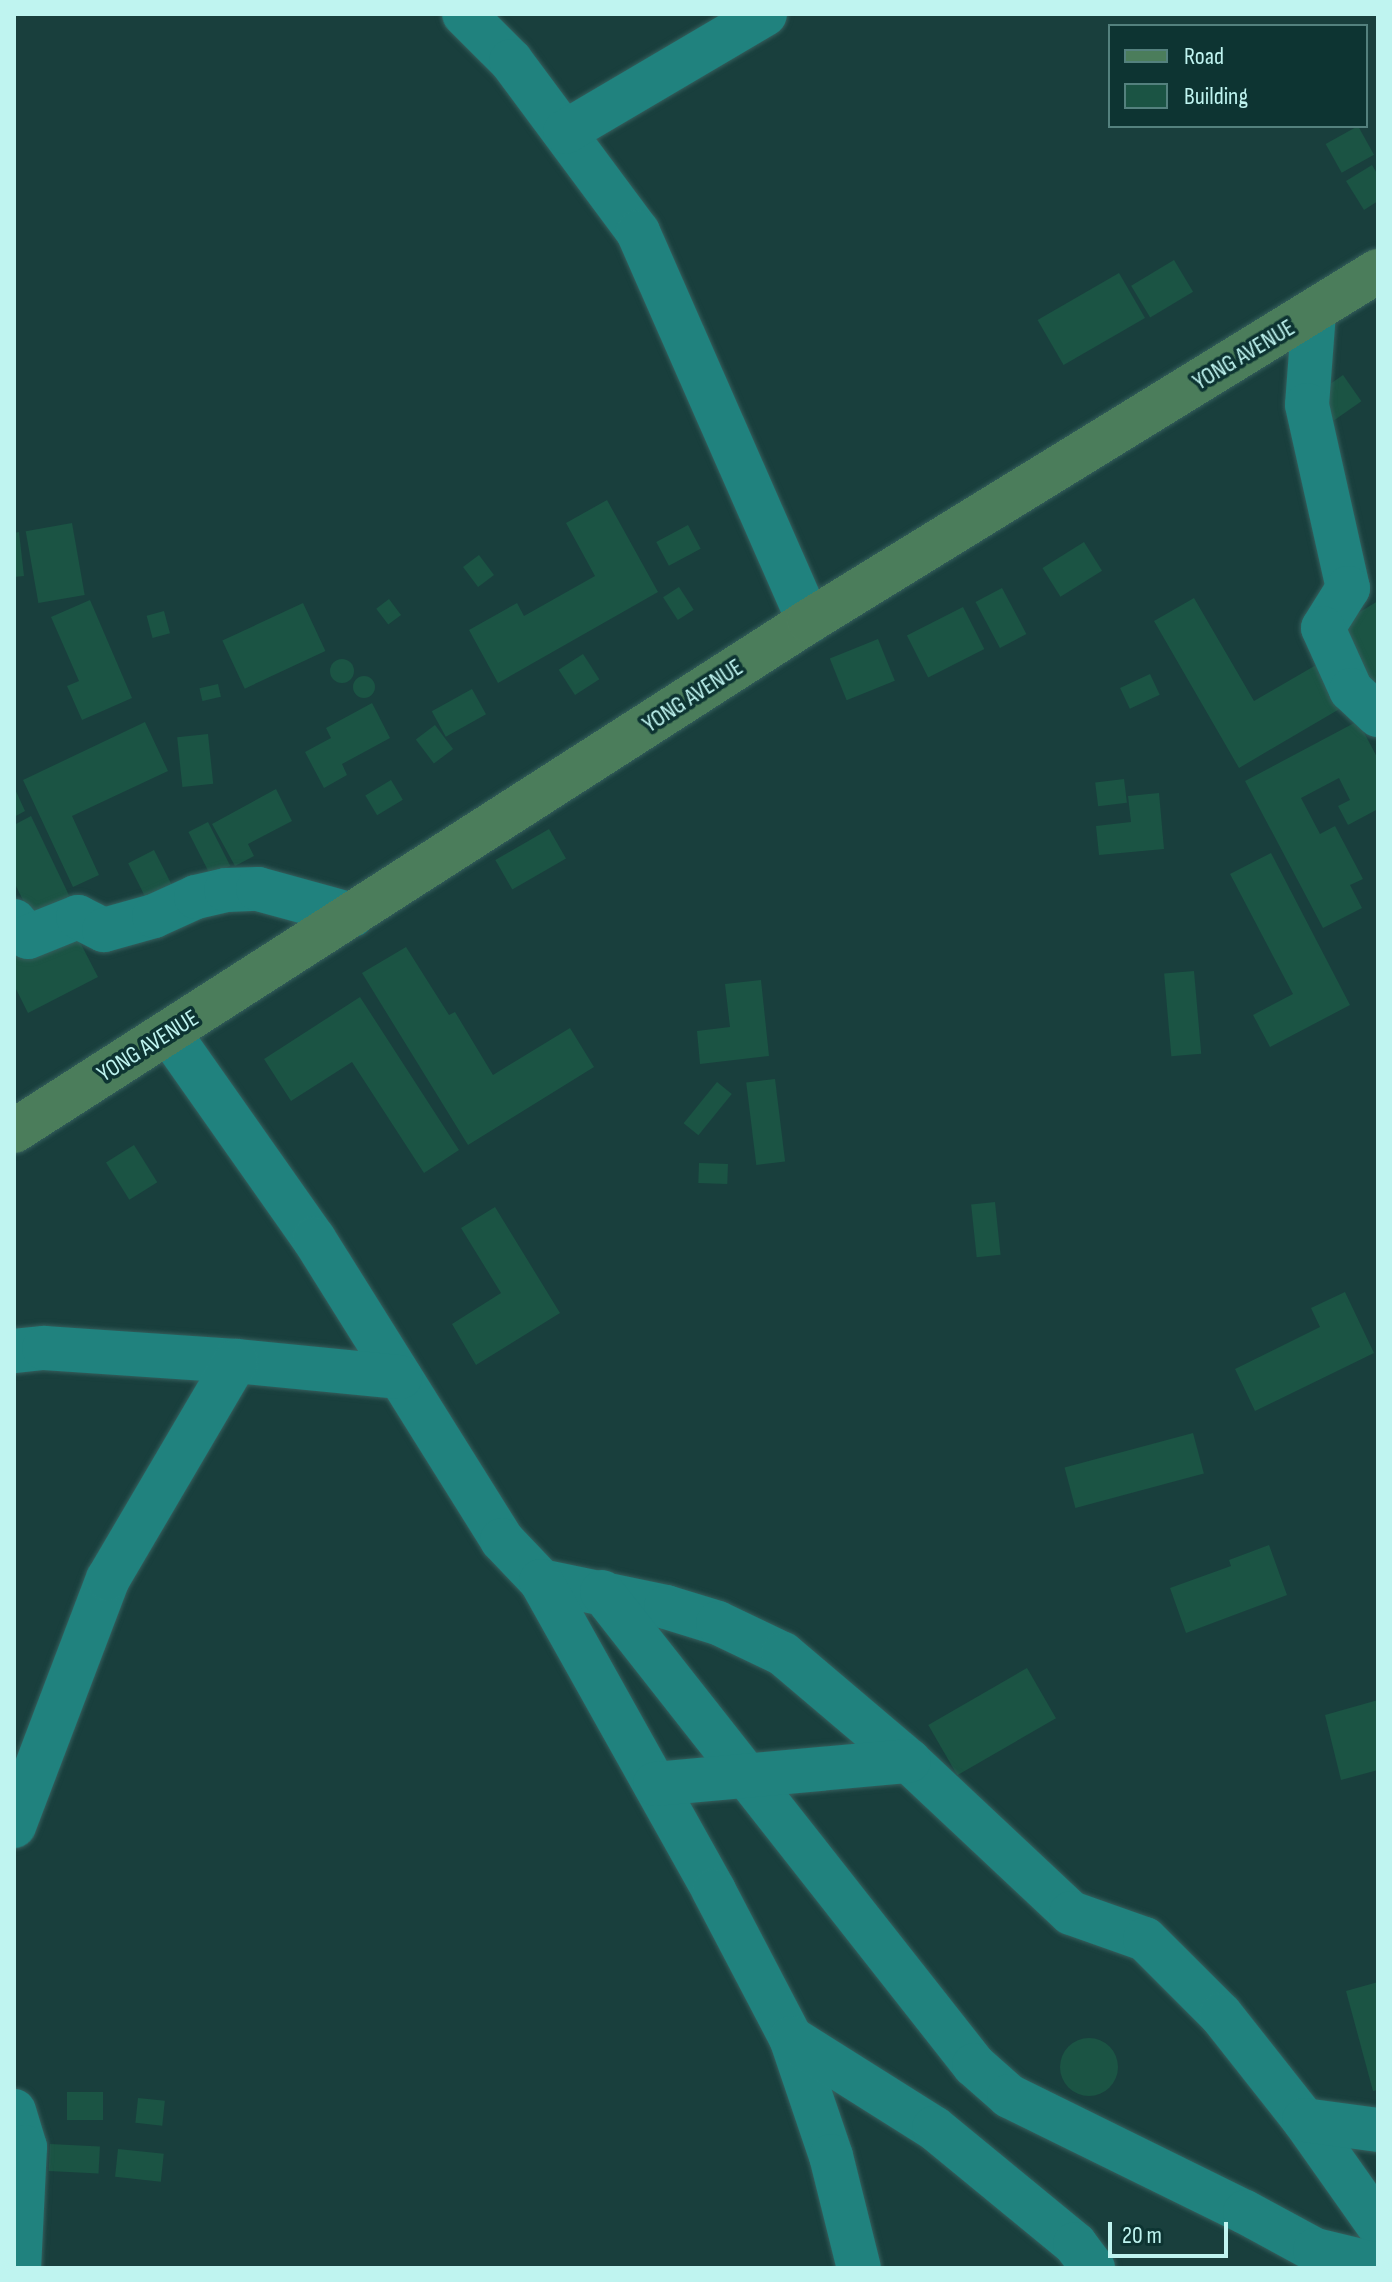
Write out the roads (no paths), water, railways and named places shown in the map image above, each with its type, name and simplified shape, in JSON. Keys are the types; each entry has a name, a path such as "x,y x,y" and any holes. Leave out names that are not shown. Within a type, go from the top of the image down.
{"street":[{"path":"464,14 511,61 638,232 809,621"},
{"path":"565,132 765,14"},
{"name":"YONG AVENUE","path":"14,1131 809,621 1378,271"},
{"path":"1314,312 1307,405 1348,588 1323,628 1351,690 1378,715"},
{"path":"14,921 28,937 78,917 104,930 154,916 196,897 226,890 258,889 353,915"},
{"path":"169,1033 314,1239 502,1540 541,1581 655,1784 791,2038 831,2156 859,2268"},
{"path":"14,1351 44,1348 236,1361 400,1377"},
{"path":"14,1826 108,1579 236,1361"},
{"path":"541,1581 602,1592 718,1623 783,1654 909,1761 1071,1913 1145,1939 1221,2015 1304,2120 1378,2225"},
{"path":"602,1592 974,2065 1009,2096 1245,2212 1315,2250 1378,2265"},
{"path":"655,1784 743,1773 909,1761"},
{"path":"791,2038 934,2128 1075,2244 1093,2268"},
{"path":"14,2111 25,2147 19,2268"},
{"path":"1304,2120 1378,2130"}]}
